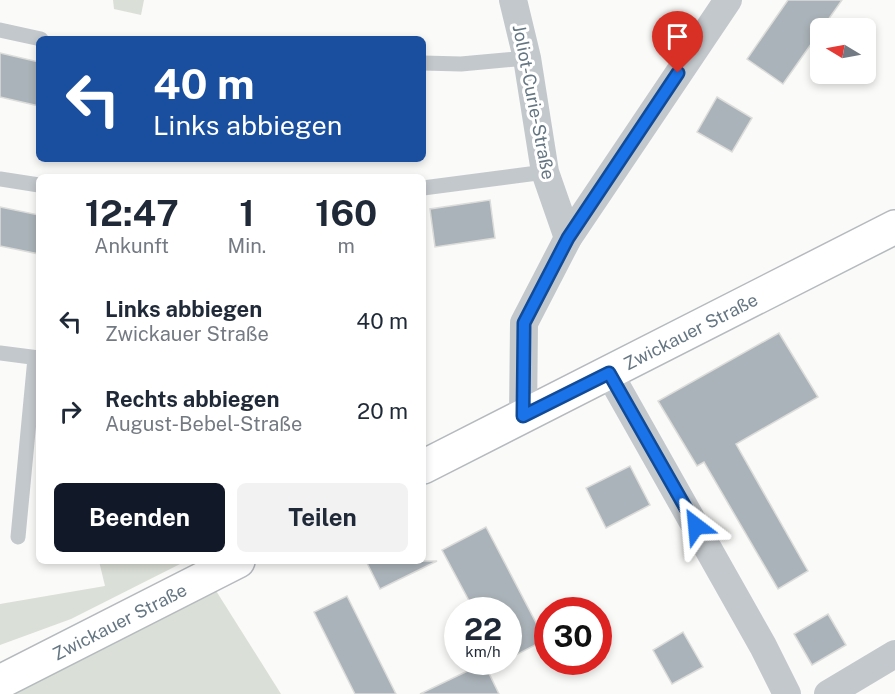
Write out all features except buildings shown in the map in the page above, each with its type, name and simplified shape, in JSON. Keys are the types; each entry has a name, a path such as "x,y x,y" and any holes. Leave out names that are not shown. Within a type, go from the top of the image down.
{"main road":[{"name":"Zwickauer Straße","path":"426,465 895,227"},
{"name":"Zwickauer Straße","path":"0,682 232,564"}],"street":[{"name":"Joliot-Curie-Straße","path":"513,0 527,58 545,172 568,238"},
{"path":"523,416 524,323 568,238 728,0"},
{"path":"609,373 763,646 787,694"},
{"path":"828,694 895,654"}],"lane":[{"path":"0,30 36,38"},
{"path":"426,63 461,64 527,58"},
{"path":"426,188 545,172"},
{"path":"0,179 36,185"},
{"path":"0,352 36,358"},
{"path":"18,537 36,367"}],"shaded area":[{"path":"113,0 144,0 141,15 114,9"},
{"path":"100,564 180,564 71,619 0,645 0,604 105,586"},
{"path":"213,586 281,694 3,694"}],"route":[{"path":"678,73 568,238 524,323 523,416 609,373 696,526"}]}
